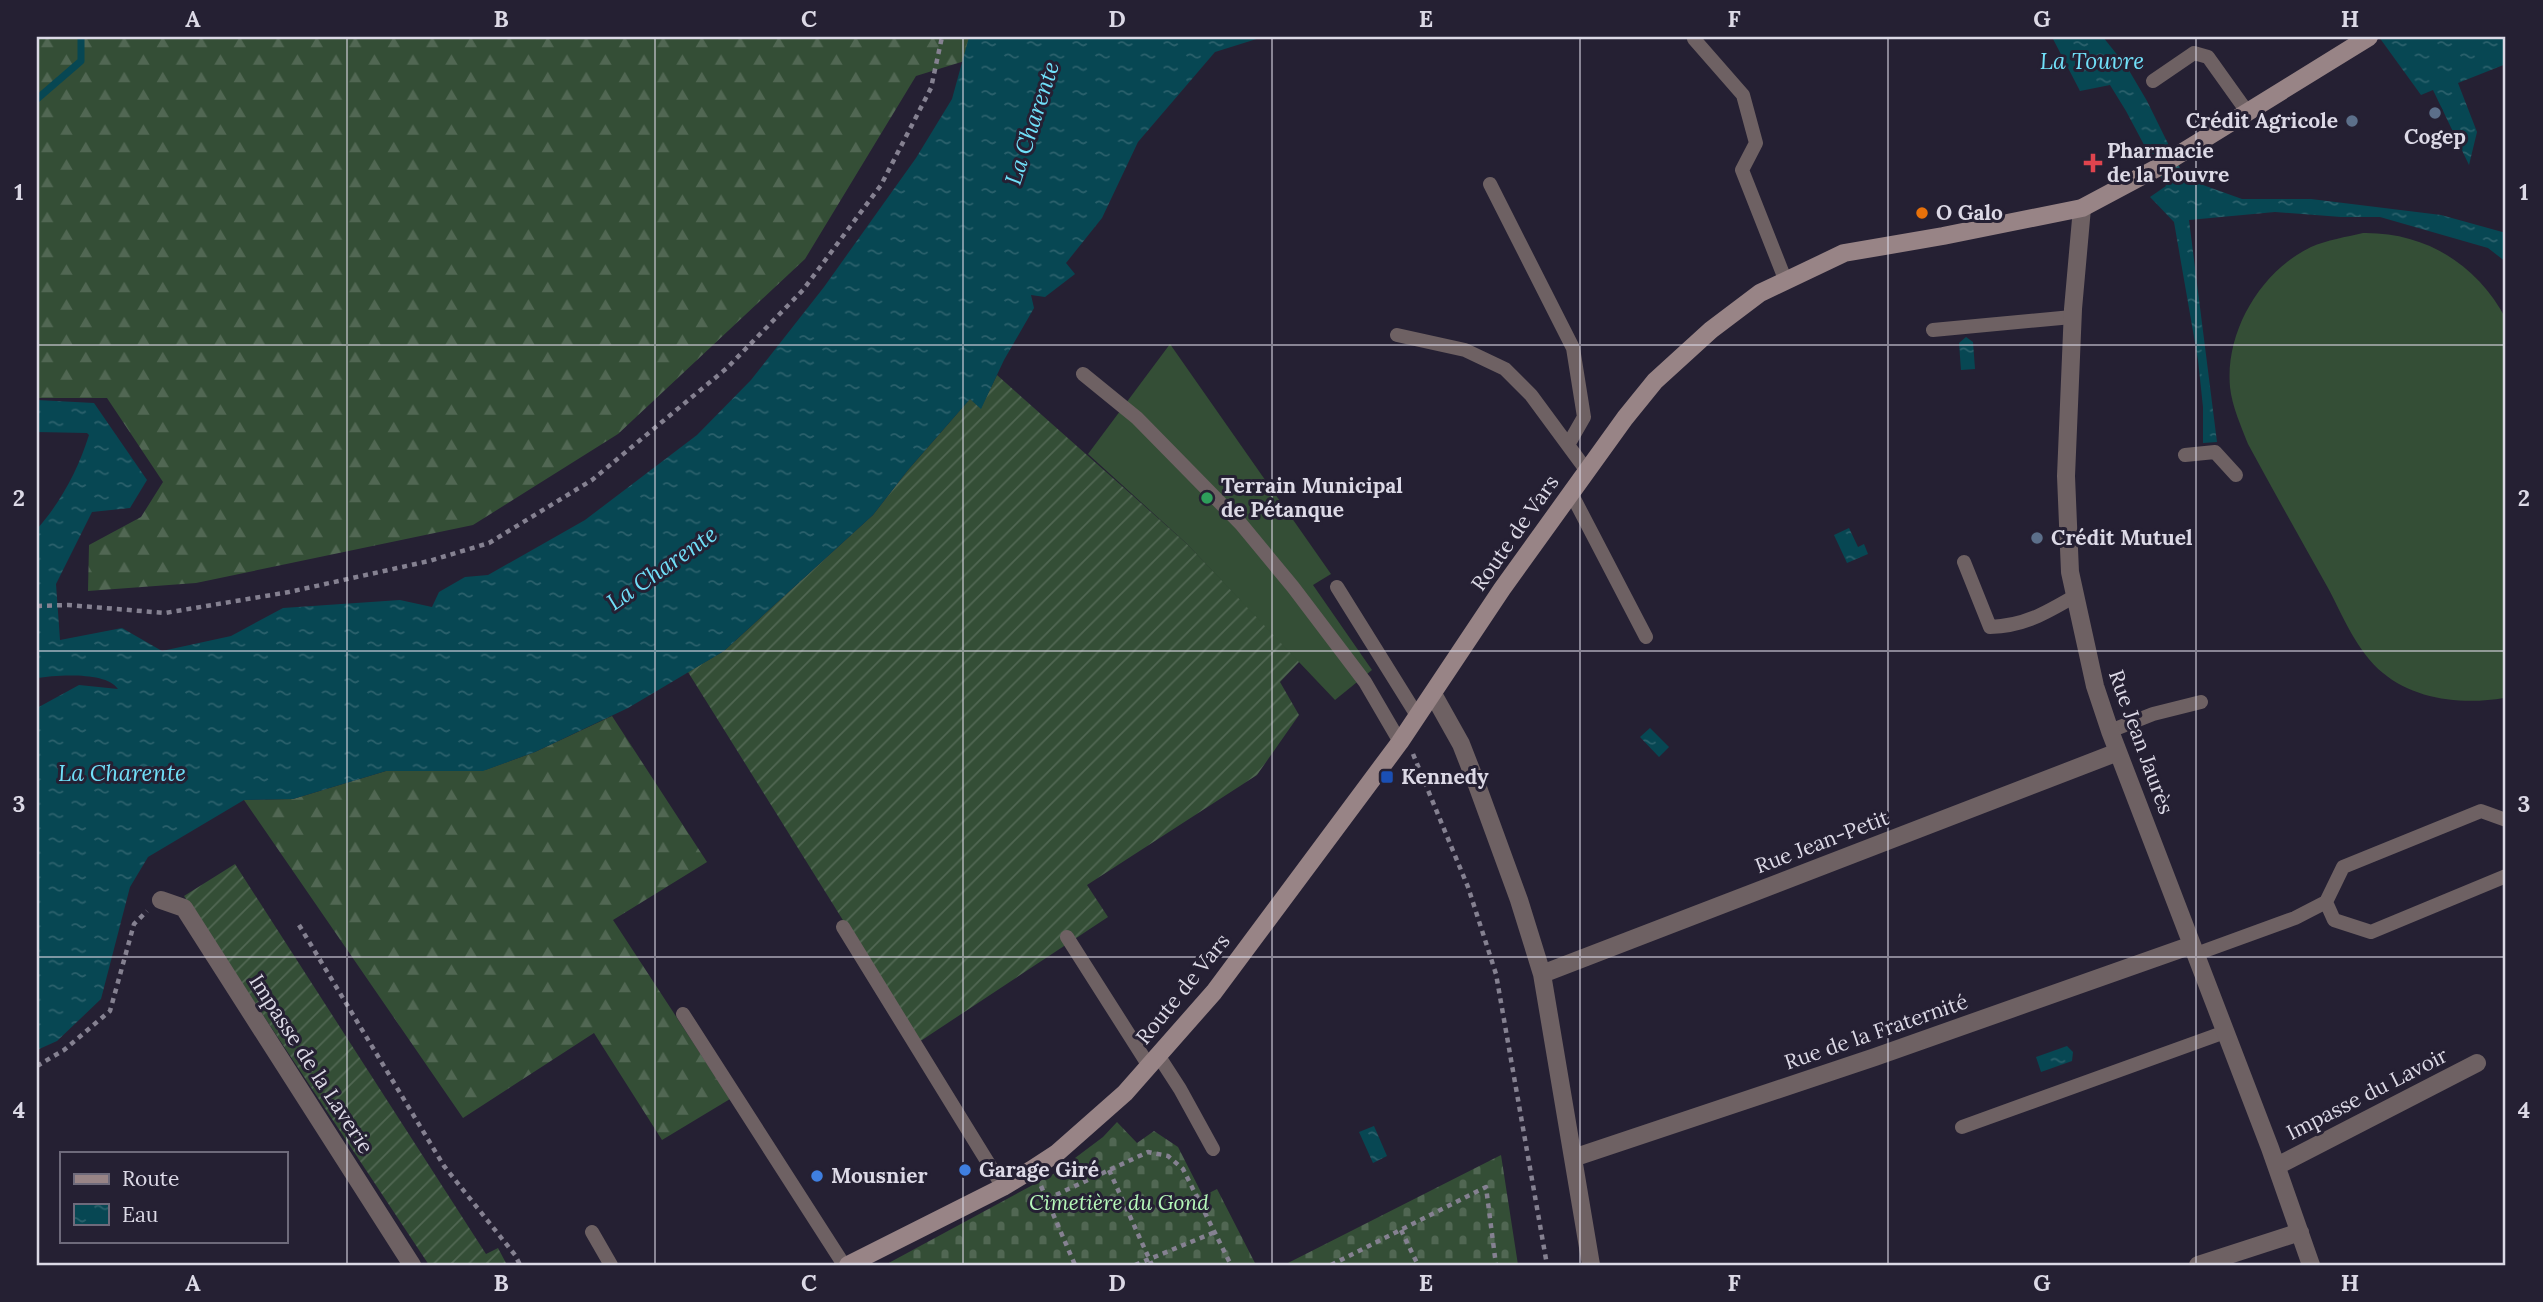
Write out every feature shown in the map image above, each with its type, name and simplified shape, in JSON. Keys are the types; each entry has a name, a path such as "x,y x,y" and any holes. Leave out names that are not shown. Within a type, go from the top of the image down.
{"main road":[{"name":"Route de Vars","path":"846,1265 1003,1187 1057,1153 1115,1102 1154,1061 1214,992 1418,717 1502,589 1625,418 1655,381 1711,330 1760,293 1844,253 1956,234 2082,208 2176,157 2368,38"}],"street":[{"name":"Rue Jean Jaurès","path":"2082,208 2072,317 2066,476 2070,572 2075,596 2095,686 2110,731 2277,1166 2311,1265"},
{"path":"1433,694 1461,744 1477,785 1519,900 1542,974 1591,1265"},
{"name":"Rue Jean-Petit","path":"1542,974 2118,752"},
{"name":"Impasse de la Laverie","path":"161,900 184,908 412,1265"},
{"name":"Rue de la Fraternité","path":"1573,1158 2194,950"},
{"name":"Impasse du Lavoir","path":"2277,1166 2477,1063"},
{"path":"2199,1265 2300,1232"}],"lane":[{"path":"1694,38 1743,95 1756,143 1742,170 1785,279"},
{"path":"2153,81 2194,53 2208,57 2248,113"},
{"path":"1490,184 1573,348 1584,417 1569,445"},
{"path":"1933,330 2072,317"},
{"path":"1397,335 1465,349 1505,369 1531,395 1587,471"},
{"path":"1083,374 1137,418 1241,524 1365,682 1400,741"},
{"path":"2185,455 2215,453 2236,475"},
{"path":"1571,493 1646,637"},
{"path":"1964,562 1990,627 2004,627 2035,619 2075,596"},
{"path":"1337,587 1418,717"},
{"path":"2110,731 2153,714 2200,702"},
{"path":"2194,950 2295,918 2326,902 2343,867 2481,811 2506,820"},
{"path":"2326,902 2334,920 2371,932 2506,876"},
{"path":"843,927 1003,1187"},
{"path":"1067,937 1154,1061 1180,1089 1213,1149"},
{"path":"683,1014 846,1265"},
{"path":"1962,1127 2225,1032"},
{"path":"592,1232 611,1265"}],"path":[{"path":"37,606 68,605 164,613 289,592 429,561 489,543 592,480 727,368 803,290 881,185 931,88 942,37"},
{"path":"1400,741 1415,756 1420,768 1468,887 1496,974 1547,1265"},
{"path":"37,1066 64,1050 110,1011 134,923 161,900"},
{"path":"299,925 444,1166 515,1255 520,1265"},
{"path":"1047,1199 1148,1152 1168,1156 1183,1169 1231,1265"},
{"path":"1031,1170 1040,1181 1075,1265"},
{"path":"1109,1170 1150,1262"},
{"path":"1332,1265 1486,1187 1496,1265"},
{"path":"1401,1230 1418,1265"},
{"path":"1135,1265 1150,1262 1215,1232"},
{"path":"1349,1256 1353,1265"}],"green space":[{"path":"37,37 1042,37 916,76 805,259 618,434 473,525 196,583 88,591 89,545 141,517 163,482 107,398 37,398"},
{"path":"2363,233 2407,238 2447,255 2480,282 2506,319 2504,698 2473,701 2425,695 2396,682 2374,664 2351,633 2248,444 2235,409 2230,387 2234,345 2240,324 2262,287 2277,271 2311,247"},
{"name":"Terrain Municipal de Pétanque","path":"1170,344 1331,574 1313,585 1372,670 1335,700 1186,543 1088,454"},
{"path":"997,375 1186,543 1300,661 1280,682 1299,715 1257,775 1087,885 1108,917 919,1042 688,672 724,651 873,515 970,399 981,408"},
{"path":"612,716 707,862 613,920 730,1099 662,1140 594,1033 463,1118 244,800 293,799 386,771 485,770 535,752"},
{"path":"235,864 486,1254 498,1248 507,1265 429,1265 184,896"},
{"name":"Cimetière du Gond","path":"1117,1122 1137,1143 1154,1131 1178,1147 1203,1196 1217,1189 1256,1265 885,1265 1055,1173 1103,1137"},
{"path":"1501,1155 1518,1265 1284,1265"}],"water":[{"name":"La Charente","path":"969,37 1263,37 1215,52 1138,142 1102,218 1066,263 1075,274 1045,297 1031,295 1034,308 1004,360 981,409 970,399 873,515 724,651 628,708 535,752 483,771 386,771 293,799 244,800 148,857 130,887 101,999 57,1041 37,1050 37,708 79,685 118,689 112,683 92,677 68,675 37,678 37,529 68,485 89,435 37,432 37,400 94,403 147,480 130,508 92,512 56,584 60,640 122,628 162,651 231,636 283,608 400,600 432,607 439,592 465,577 488,575 585,520 697,435 751,380 824,287 916,158 952,99"},
{"name":"La Touvre","path":"2052,37 2103,37 2127,67 2147,101 2183,174 2203,185 2242,199 2311,199 2441,215 2506,233 2506,262 2488,248 2380,217 2275,212 2189,220 2217,442 2203,443 2203,407 2198,360 2174,222 2150,197 2166,186 2110,85 2080,91"},
{"path":"2379,37 2506,37 2506,64 2458,83 2477,132 2469,165 2433,90 2421,95"},
{"path":"1966,337 1973,342 1975,369 1961,370 1959,343"},
{"path":"1849,528 1858,547 1864,544 1868,554 1847,563 1834,535"},
{"path":"1650,728 1669,747 1659,757 1640,737"},
{"path":"2067,1046 2073,1052 2072,1061 2041,1072 2036,1057"},
{"path":"1374,1126 1387,1156 1373,1163 1359,1132"}],"waterway":[{"path":"37,99 81,61 81,37"}],"place":[{"name":"Cogep","path":"2435,113"},
{"name":"Crédit Agricole","path":"2352,121"},
{"name":"Pharmacie de la Touvre","path":"2093,163"},
{"name":"O Galo","path":"1922,213"},
{"name":"Terrain Municipal de Pétanque","path":"1207,498"},
{"name":"Crédit Mutuel","path":"2037,538"},
{"name":"Kennedy","path":"1387,777"},
{"name":"Garage Giré","path":"965,1170"},
{"name":"Mousnier","path":"817,1176"}]}
